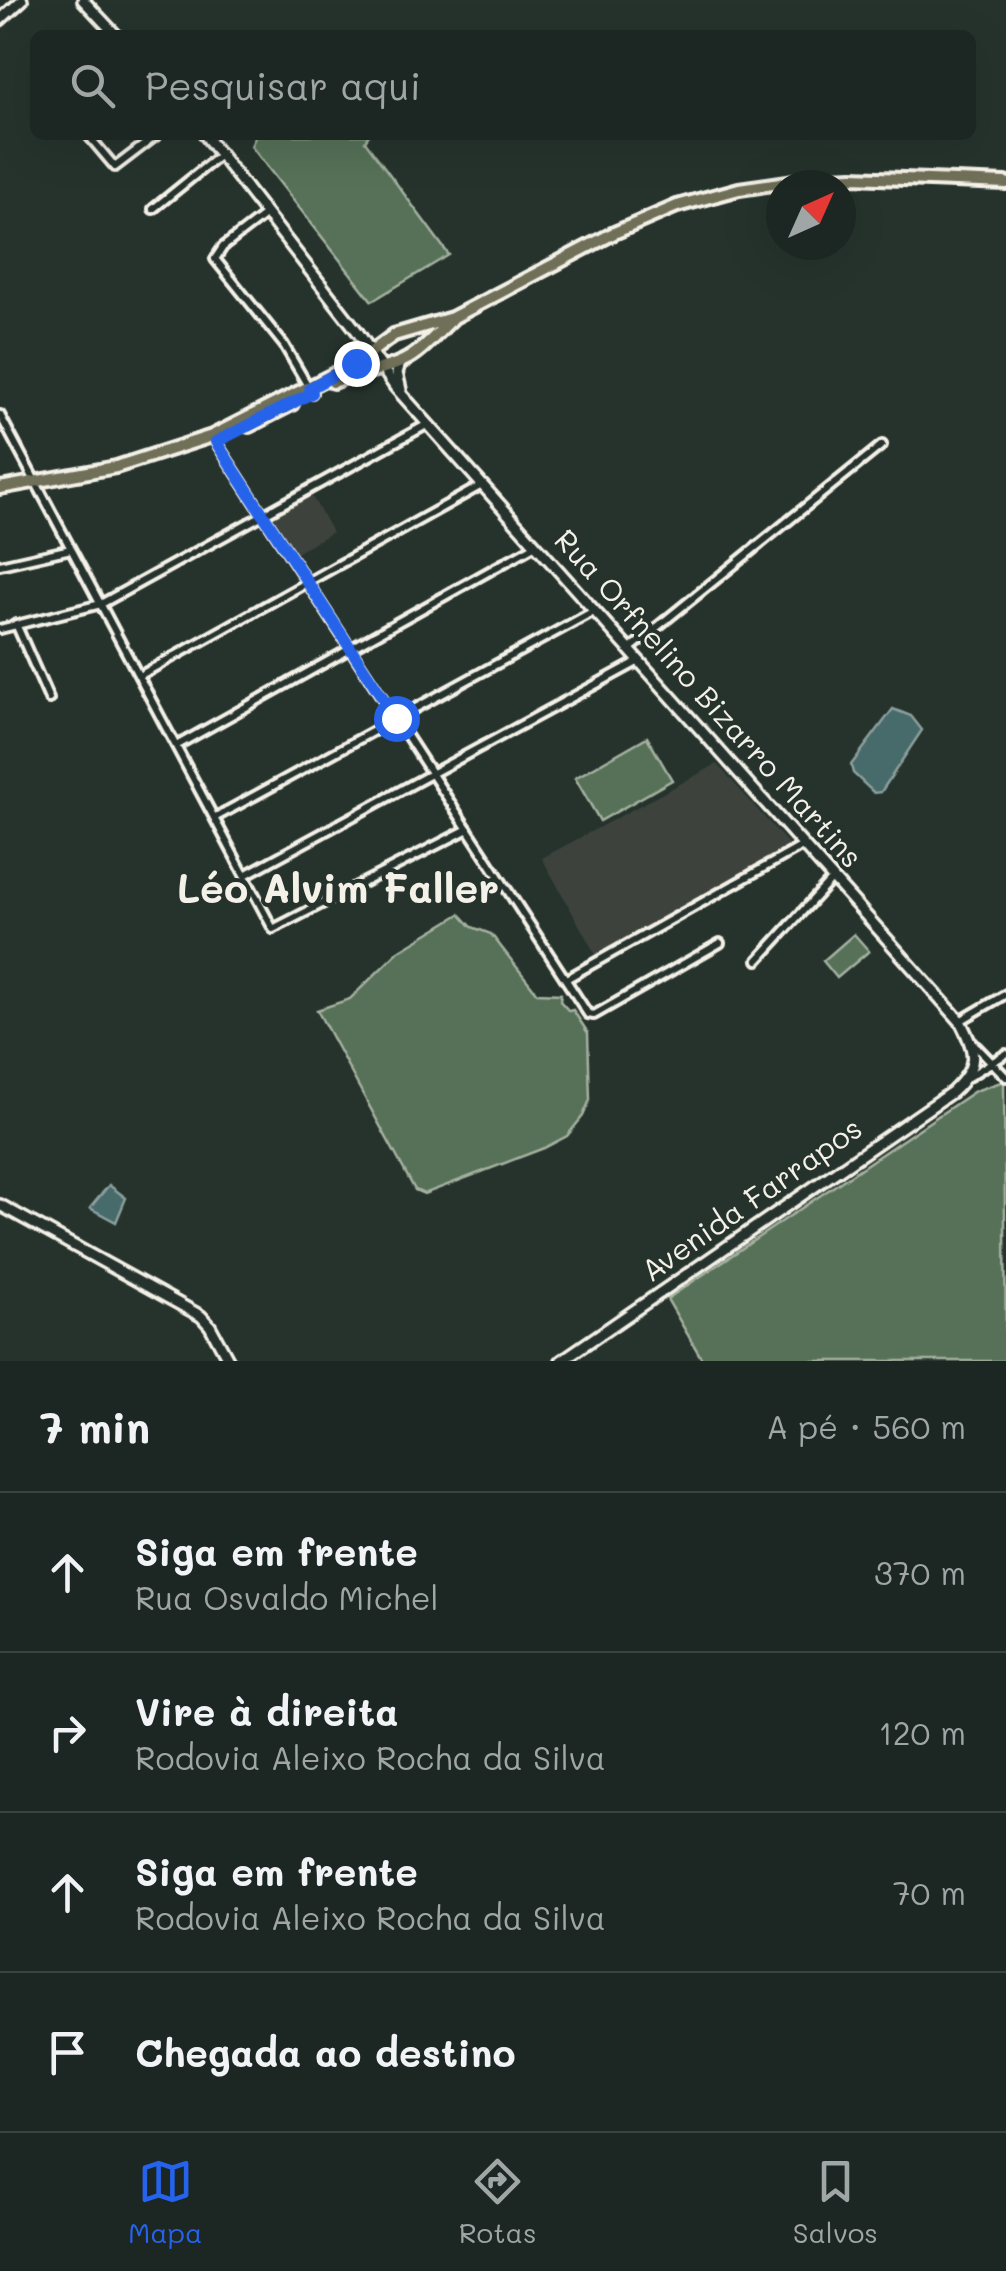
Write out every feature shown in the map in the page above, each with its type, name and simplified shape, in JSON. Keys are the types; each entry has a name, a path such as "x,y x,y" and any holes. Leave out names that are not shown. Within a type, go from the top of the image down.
{"main road":[{"path":"0,492 117,474 214,439 311,390 371,352 383,340 452,318 647,218 739,189 853,177 1006,183"},
{"path":"311,390 360,371 400,363 414,355 452,318"},
{"path":"403,332 416,344 414,355"}],"street":[{"path":"0,20 22,0"},
{"path":"84,0 111,30"},
{"path":"92,140 115,168 151,140"},
{"name":"Rua Orfnelino Bizarro Martins","path":"209,140 357,331 380,368 960,1021 972,1042"},
{"path":"153,209 220,155"},
{"path":"266,214 223,247 215,256 216,262 284,345 311,390"},
{"path":"357,331 383,340"},
{"path":"400,363 397,372 402,393"},
{"path":"0,415 273,929 468,829"},
{"path":"0,629 101,604 429,423"},
{"path":"214,439 590,1016 720,943"},
{"path":"630,649 882,446"},
{"path":"139,676 484,484"},
{"path":"176,746 537,544"},
{"path":"0,565 71,549"},
{"path":"214,818 595,610"},
{"path":"16,624 49,698"},
{"path":"244,875 640,660"},
{"path":"566,979 804,845"},
{"path":"758,960 833,878"},
{"path":"960,1021 1006,994"},
{"path":"972,1042 1006,1078"},
{"path":"968,1076 972,1042"},
{"name":"Avenida Farrapos","path":"561,1361 952,1092 968,1076 1006,1054"},
{"path":"0,1205 201,1316 229,1361"}],"shaded area":[{"path":"310,493 332,532 294,554 269,516"},
{"path":"717,764 789,845 597,957 542,858"}],"green space":[{"path":"254,140 366,140 449,255 372,301 251,146"},
{"path":"647,737 672,780 600,821 575,778"},
{"path":"460,914 472,927 491,934 537,993 561,994 560,1001 569,1011 573,1010 588,1033 590,1100 567,1136 424,1194 415,1190 317,1010 350,999 399,951"},
{"path":"854,934 869,951 837,978 823,961"},
{"path":"1004,1081 1006,1361 703,1361 667,1299 975,1091"}],"water":[{"path":"893,709 911,716 922,730 881,792 874,793 853,773 851,765"},
{"path":"109,1185 126,1198 116,1222 90,1208"}],"district":[{"name":"Léo Alvim Faller","path":"338,889"}],"route":[{"path":"356,363 310,388 312,393 216,442 396,718"}]}
